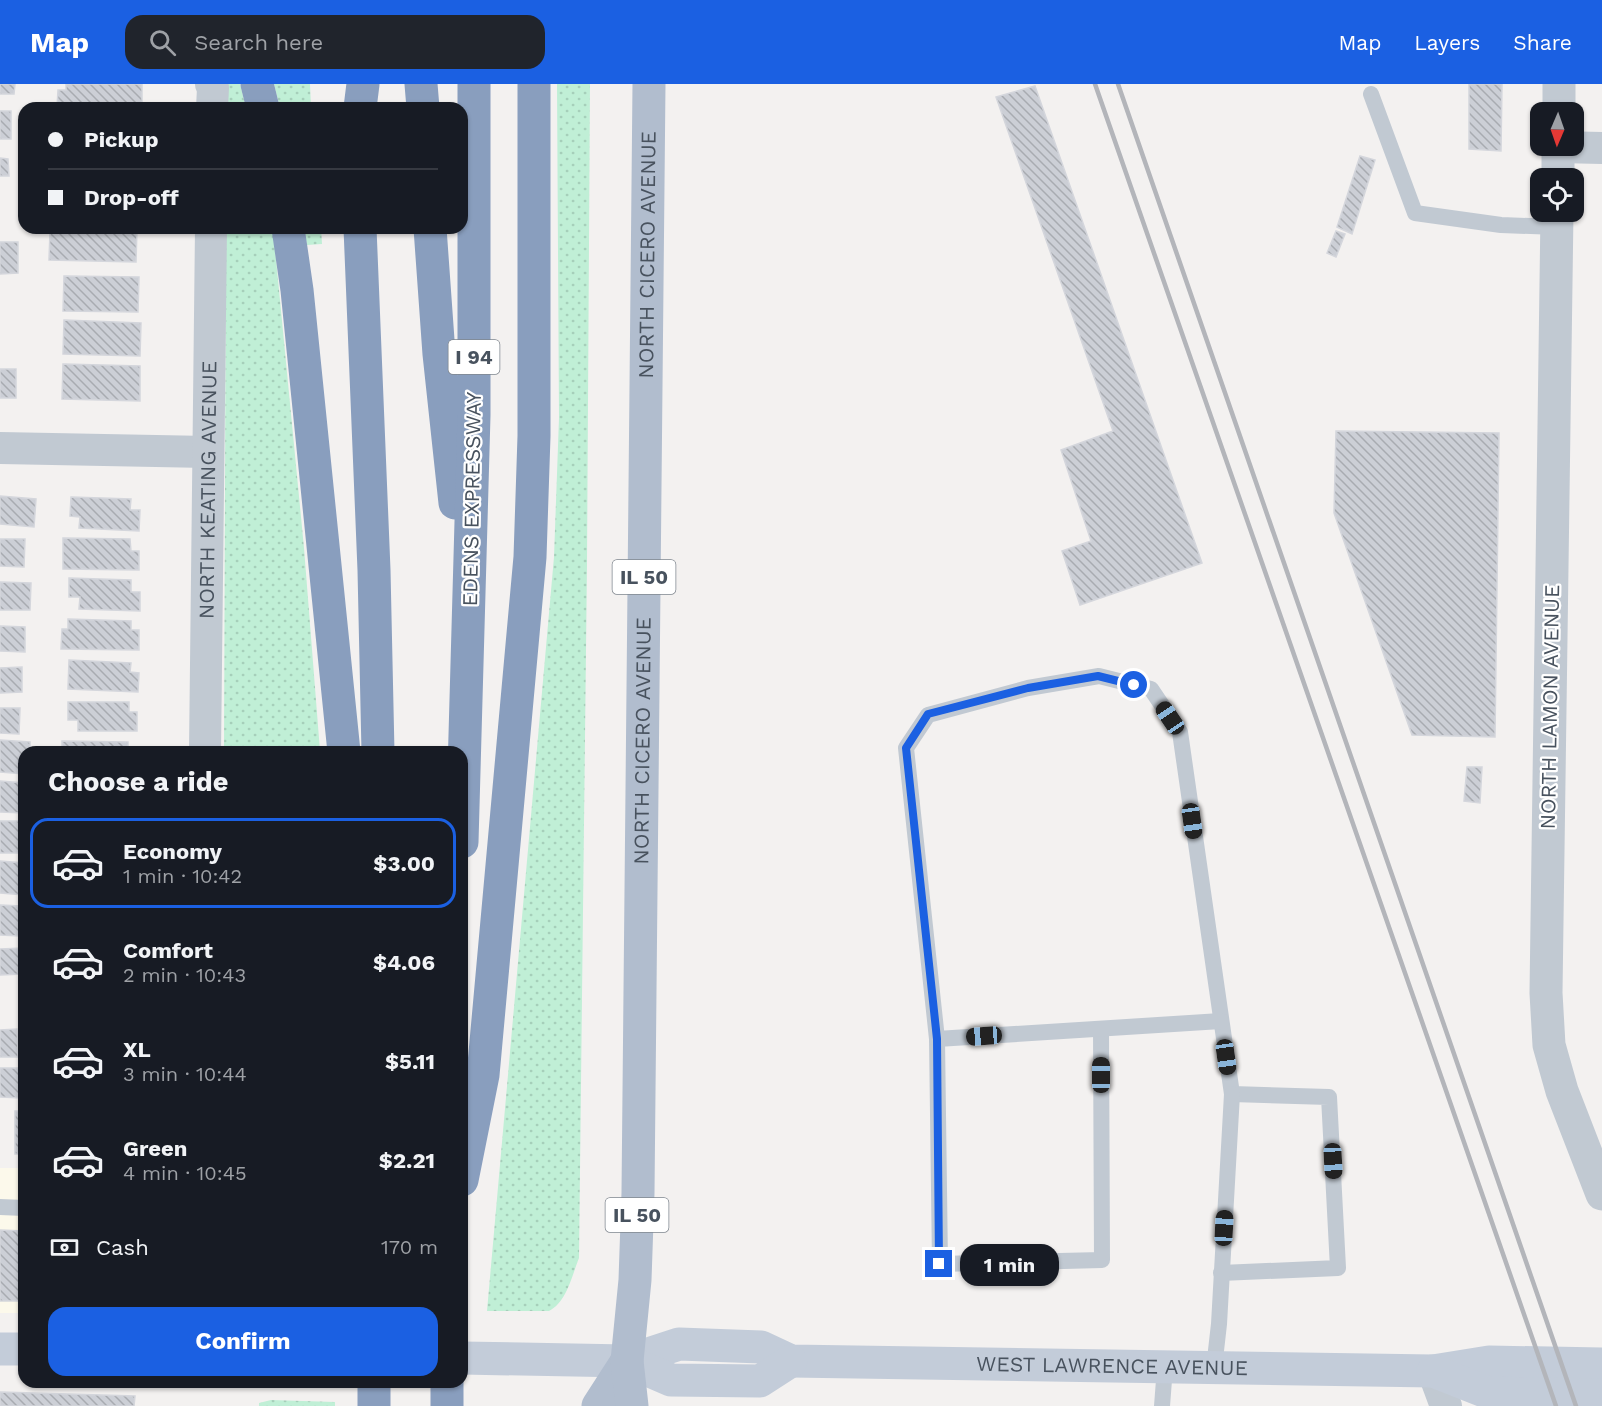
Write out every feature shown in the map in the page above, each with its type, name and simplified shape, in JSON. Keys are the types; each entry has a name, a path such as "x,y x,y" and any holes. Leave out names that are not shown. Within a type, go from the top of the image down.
{"highway":[{"path":"257,84 262,102"},
{"path":"351,84 352,102"},
{"path":"361,102 363,84"},
{"path":"421,84 422,102"},
{"name":"EDENS EXPRESSWAY","path":"465,746 474,404 474,84"},
{"path":"468,1150 483,1075 530,557 534,436 534,84"},
{"path":"289,234 297,290 343,746"},
{"path":"360,234 374,570 378,746"},
{"name":"I 94","path":"430,234 439,354 469,630"},
{"path":"374,1388 374,1406"},
{"path":"447,1388 447,1406"}],"main road":[{"name":"NORTH CICERO AVENUE","path":"632,1406 627,1360 635,1280 638,1193 649,84"},
{"path":"0,1349 18,1349"},
{"name":"WEST LAWRENCE AVENUE","path":"468,1358 627,1360 671,1380 760,1382 791,1361 1433,1371 1489,1362 1602,1364"},
{"name":"NORTH CICERO AVENUE","path":"598,1406 627,1360"},
{"name":"WEST LAWRENCE AVENUE","path":"1433,1371 1489,1393 1602,1395"}],"street":[{"path":"211,84 212,102"},
{"path":"1559,84 1559,102"},
{"path":"1558,157 1602,148"},
{"name":"NORTH LAMON AVENUE","path":"1557,222 1546,993 1550,1044 1562,1091 1602,1194"},
{"name":"NORTH KEATING AVENUE","path":"205,746 211,234"},
{"path":"0,448 208,452"},
{"path":"1433,1371 1446,1406"}],"lane":[{"path":"1371,94 1415,213 1501,225 1530,222"},
{"path":"1101,1029 1102,1260 939,1264 937,1039 906,748 928,714 1028,688 1098,676 1151,689 1180,732 1232,1094 1219,1324 1214,1368"},
{"path":"937,1039 1221,1021"},
{"path":"1221,1273 1338,1268 1329,1096 1232,1094"},
{"path":"0,1207 18,1208"},
{"path":"1162,1406 1165,1366"}],"shaded area":[{"path":"0,1168 18,1168 18,1313 0,1313"}],"green space":[{"path":"226,84 240,84 244,102 226,102"},
{"path":"274,84 310,84 311,102 278,102"},
{"path":"557,84 590,84 579,1258 565,1295 549,1311 487,1311 554,557 559,418"},
{"path":"226,234 274,234 304,548 320,746 224,746"},
{"path":"305,234 321,234 322,244 307,245"},
{"path":"271,1400 335,1402 335,1406 259,1406 259,1403"}],"building":[{"path":"0,84 15,84 14,94 0,94"},
{"path":"66,84 142,84 142,102 57,102 58,90 66,90"},
{"path":"1469,84 1502,84 1501,151 1469,149"},
{"path":"1035,86 1202,563 1080,605 1062,551 1091,541 1061,450 1113,431 996,97"},
{"path":"0,111 11,111 11,139 0,139"},
{"path":"1360,156 1375,160 1352,234 1337,227"},
{"path":"0,158 8,159 9,176 0,176"},
{"path":"1336,231 1345,234 1336,257 1327,253"},
{"path":"50,234 137,234 136,262 49,260"},
{"path":"0,242 18,242 18,273 0,274"},
{"path":"64,276 139,277 138,312 63,311"},
{"path":"64,320 141,323 140,356 63,354"},
{"path":"63,364 140,366 140,401 62,399"},
{"path":"0,369 16,369 16,398 0,398"},
{"path":"1336,431 1499,433 1495,737 1412,735 1334,513"},
{"path":"0,496 36,499 34,527 0,524"},
{"path":"71,497 131,499 130,510 140,510 139,531 79,528 80,517 70,516"},
{"path":"63,538 130,539 131,551 139,551 139,570 63,569"},
{"path":"0,539 25,539 24,567 0,566"},
{"path":"69,578 131,580 131,592 140,592 140,611 79,609 80,597 69,597"},
{"path":"0,582 31,583 30,610 0,610"},
{"path":"68,619 131,621 131,630 139,630 139,650 61,649 62,629 68,629"},
{"path":"0,626 25,627 25,652 0,651"},
{"path":"69,660 131,663 130,672 139,673 138,692 68,689"},
{"path":"22,667 22,692 0,693 0,668"},
{"path":"68,702 129,702 129,712 137,712 137,731 78,731 78,720 68,720"},
{"path":"0,708 20,708 19,734 0,733"},
{"path":"0,740 30,742 30,746 18,746 18,774 0,772"},
{"path":"62,741 128,742 128,746 62,746"},
{"path":"1467,767 1482,767 1480,803 1464,801"},
{"path":"0,781 18,782 18,813 0,812"},
{"path":"0,821 18,821 18,853 0,853"},
{"path":"0,861 18,862 18,894 0,893"},
{"path":"0,905 18,906 18,936 0,935"},
{"path":"18,948 18,974 0,975 0,949"},
{"path":"17,1029 18,1057 0,1057 0,1030"},
{"path":"0,1068 18,1068 18,1098 0,1097"},
{"path":"15,1111 18,1111 18,1154 15,1154"},
{"path":"0,1230 18,1231 18,1301 0,1301"},
{"path":"0,1392 135,1396 134,1406 0,1406"}],"railway":[{"path":"1095,84 1556,1406"},
{"path":"1118,84 1576,1406"}],"route":[{"path":"939,1264 937,1039 906,748 928,714 1028,688 1098,676 1134,685"}]}
